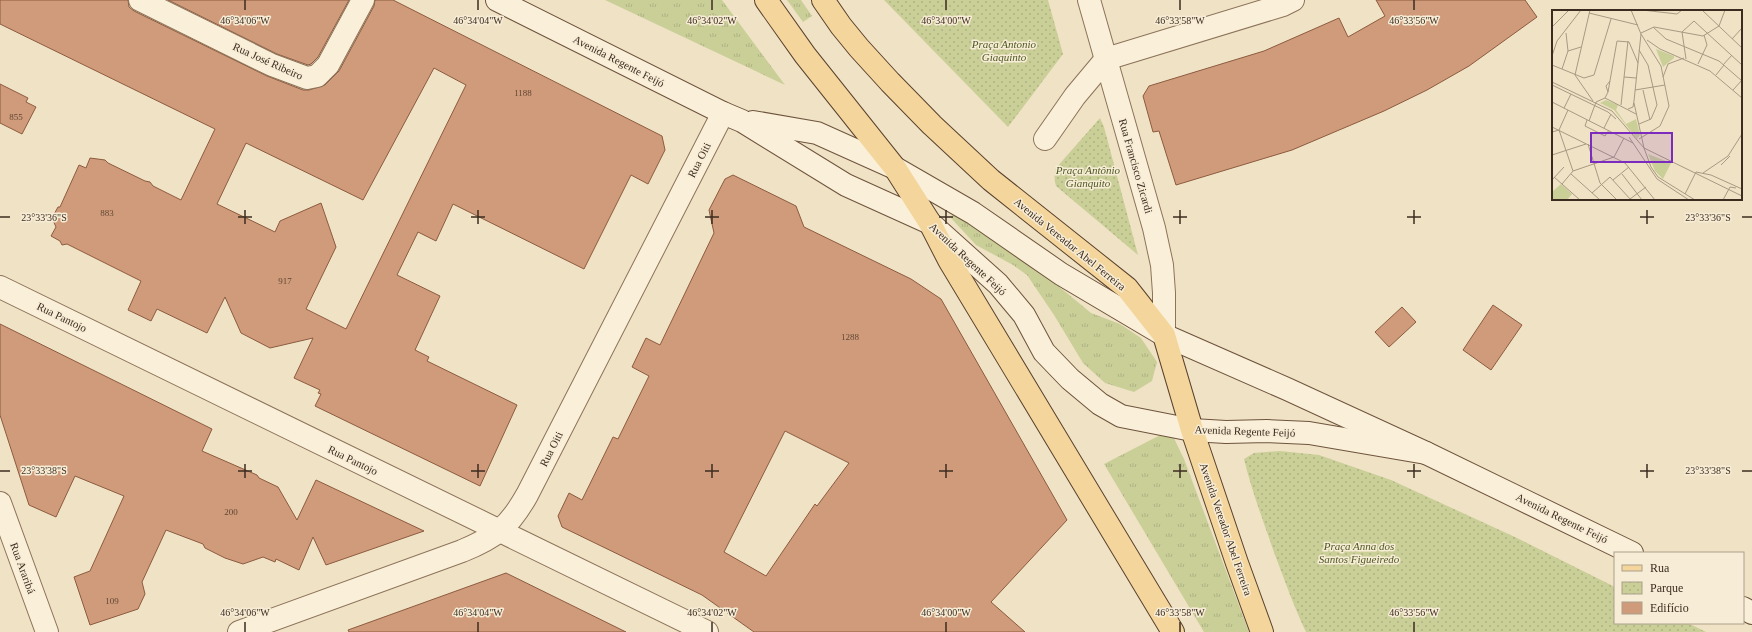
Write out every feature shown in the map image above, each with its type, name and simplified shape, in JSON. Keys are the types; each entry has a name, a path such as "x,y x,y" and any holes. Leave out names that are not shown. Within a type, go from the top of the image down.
{"main road":[{"path":"766,0 805,55 895,168 930,223 949,260 1173,632"},
{"name":"Avenida Vereador Abel Ferreira","path":"823,0 859,48 932,125 991,180 1127,288 1164,335 1192,430 1262,632"}],"street":[{"name":"Rua José Ribeiro","path":"140,0 272,65 307,78 322,73 328,65 363,0"},
{"name":"Avenida Regente Feijó","path":"497,0 732,117 846,185 930,223 998,284 1024,315 1044,352 1070,379 1100,404 1121,416 1192,430 1309,433 1426,453"},
{"name":"Rua Francisco Zicardi","path":"1089,0 1154,228 1162,265 1164,335"},
{"path":"1045,139 1075,96 1106,59 1283,5 1293,0"},
{"name":"Avenida Regente Feijó","path":"732,117 817,133 895,168 973,213 1061,274 1164,335 1288,389 1426,453 1630,552"},
{"name":"Rua Oiti","path":"239,632 462,551 485,541 500,532 519,510 528,495 732,117"},
{"name":"Rua Pantojo","path":"0,287 707,632"},
{"name":"Rua Araribá","path":"0,504 47,632"}],"green space":[{"path":"605,0 722,0 785,85"},
{"path":"787,0 801,0 812,16 803,22"},
{"name":"Praça Antonio Giaquinto","path":"884,0 1048,0 1063,54 1008,127"},
{"name":"Praça Antônio Gianquito","path":"1100,118 1104,127 1138,255 1055,184 1056,168"},
{"path":"960,211 1022,256 1091,313 1120,324 1141,338 1157,362 1152,381 1134,392 1105,383 1083,363 1054,315 1027,275 1013,265 976,245 950,217"},
{"path":"1170,430 1184,459 1249,632 1204,632 1104,464"},
{"name":"Praça Anna dos Santos Figueiredo","path":"1280,451 1319,455 1391,480 1515,537 1614,586 1614,624 1690,624 1706,632 1306,632 1275,555 1247,471 1244,459 1254,453"}],"building":[{"path":"0,0 128,0 129,7 134,11 267,76 303,90 309,90 325,85 339,71 374,6 375,0 393,0 662,136 665,150 648,184 631,175 584,269 453,204 436,241 418,232 397,275 440,296 415,350 429,357 427,361 517,405 480,486 315,406 321,394 318,393 320,390 294,378 313,338 270,348 241,333 225,297 207,333 157,309 151,321 128,310 141,281 67,244 62,245 60,241 51,236 56,227 52,218 58,207 60,207 79,165 86,168 90,158 105,160 108,163 150,182 153,186 181,200 215,129 0,24","holes":["434,68 466,85 346,329 306,309 336,247 321,203 280,221 275,232 217,204 246,143 363,200"]},
{"path":"168,0 349,0 318,57 308,65 277,54"},
{"path":"1376,0 1525,0 1537,17 1469,66 1427,90 1384,111 1292,150 1176,185 1159,131 1153,132 1143,96 1149,86 1264,51 1339,18 1348,37 1385,16"},
{"path":"0,84 28,98 26,102 36,107 22,134 0,123"},
{"path":"733,175 796,206 804,227 911,279 941,299 1067,520 991,602 1025,632 754,632 702,595 562,527 558,516 569,493 582,500 613,437 618,439 649,376 632,367 646,338 660,345 714,233 709,210 725,179","holes":["785,431 849,463 817,506 815,504 766,576 724,552"]},
{"path":"1493,305 1522,325 1491,370 1463,350"},
{"path":"1402,307 1416,322 1389,347 1375,332"},
{"path":"0,324 212,429 202,451 257,475 259,478 278,487 297,520 316,480 424,531 326,565 313,537 299,570 276,559 275,562 263,557 243,564 225,558 205,548 203,544 166,530 142,582 145,594 138,609 90,625 74,577 90,571 124,496 75,476 56,517 29,505 0,415"},
{"path":"506,573 626,632 349,632 348,630"}]}
